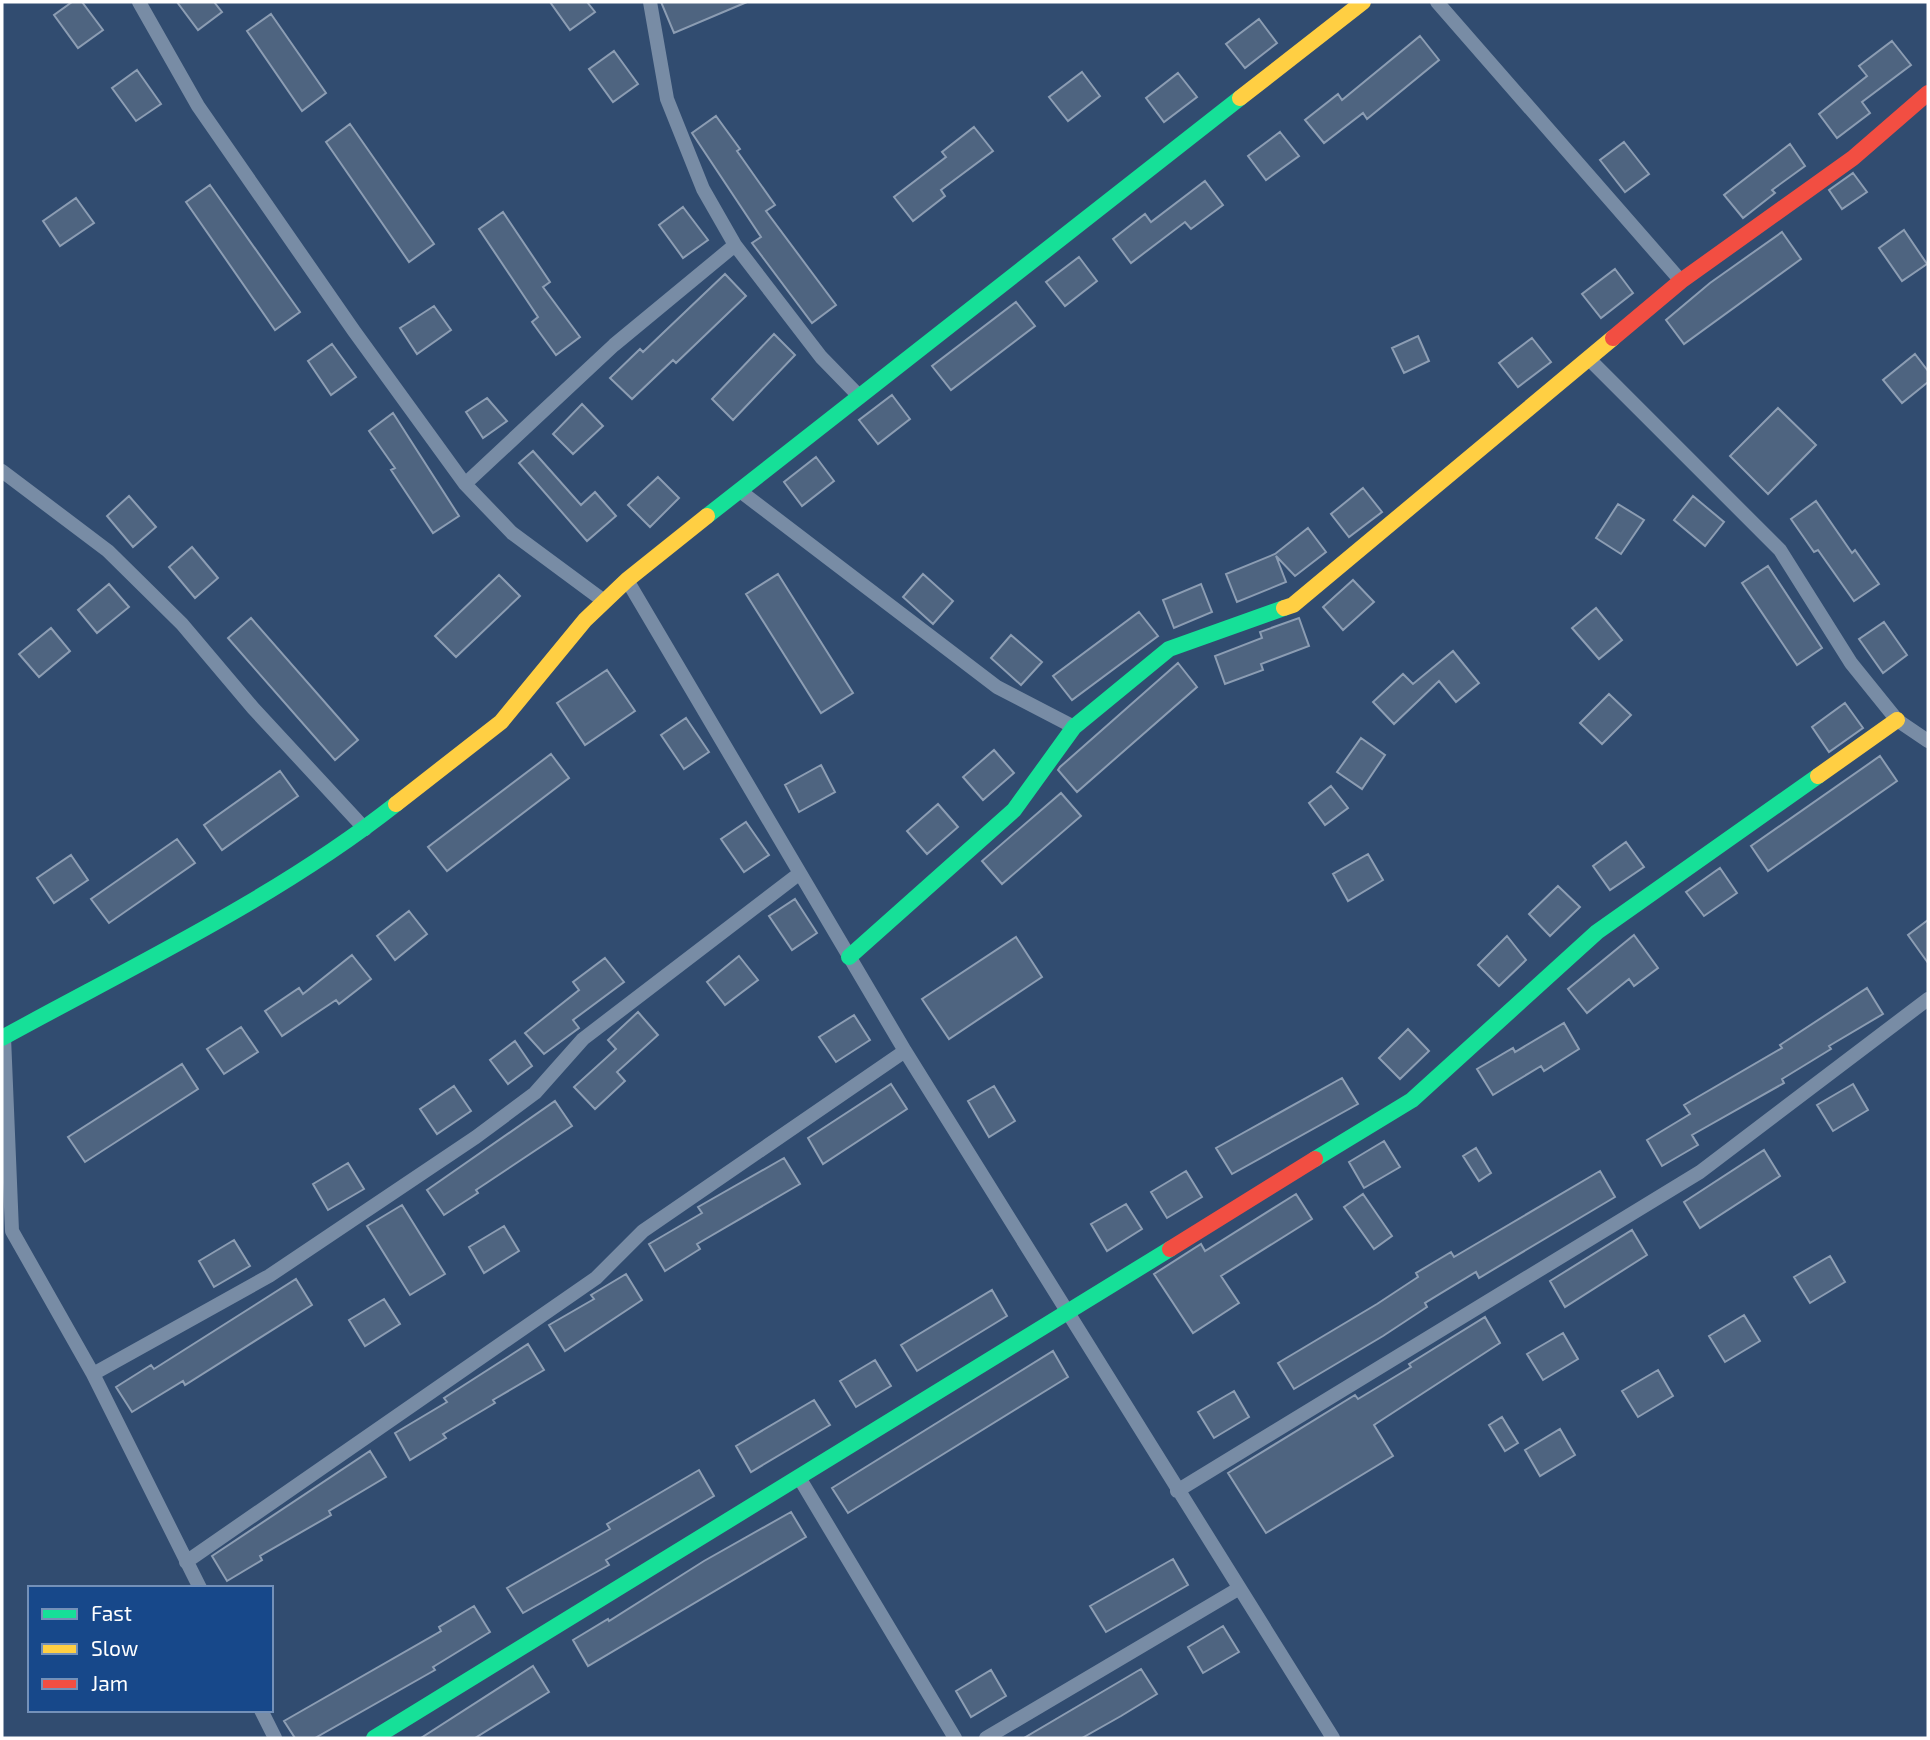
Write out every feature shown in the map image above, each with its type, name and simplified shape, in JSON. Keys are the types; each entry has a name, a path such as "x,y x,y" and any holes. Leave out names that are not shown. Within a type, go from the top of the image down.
{"street":[{"path":"139,2 198,106 354,331 466,484 512,533 604,601"},
{"path":"650,2 667,99 703,189 735,245 821,357 858,395"},
{"path":"199,1586 93,1374 12,1231 3,1037 236,909 365,829 501,722 585,620 626,580 858,395 1363,2"},
{"path":"1437,2 1681,281"},
{"path":"849,957 1014,810 1074,727 1169,649 1293,605 1484,442 1590,360 1681,281 1853,158 1928,93"},
{"path":"466,484 614,345 735,245"},
{"path":"1590,360 1780,550 1851,663 1897,720 1928,741"},
{"path":"2,471 108,551 182,625 253,708 365,829"},
{"path":"740,491 997,687 1074,727"},
{"path":"626,580 905,1051 1333,1738"},
{"path":"374,1738 800,1479 1412,1100 1597,932 1897,720"},
{"path":"93,1374 269,1276 476,1137 535,1093 583,1039 800,873"},
{"path":"1177,1491 1700,1172 1928,999"},
{"path":"186,1562 596,1278 643,1231 905,1051"},
{"path":"800,1479 955,1738"},
{"path":"986,1738 1238,1589"},
{"path":"262,1712 275,1738"}],"building":[{"path":"72,2 82,2 103,30 78,48 54,15"},
{"path":"177,2 214,2 222,12 198,30"},
{"path":"550,2 587,2 595,12 570,30"},
{"path":"661,2 747,2 674,33"},
{"path":"271,14 326,93 302,111 247,31"},
{"path":"1259,19 1277,43 1245,68 1226,44"},
{"path":"1420,36 1439,60 1367,119 1363,113 1324,143 1305,120 1338,94 1342,100"},
{"path":"1892,41 1911,65 1862,102 1870,113 1837,138 1819,114 1867,76 1859,66"},
{"path":"614,51 638,84 613,102 589,69"},
{"path":"137,70 161,104 136,121 112,88"},
{"path":"1082,72 1100,96 1068,121 1049,97"},
{"path":"1178,73 1197,97 1164,122 1146,98"},
{"path":"716,116 775,205 766,211 836,305 812,323 752,243 761,237 692,133"},
{"path":"350,124 434,244 409,262 326,142"},
{"path":"974,127 993,151 941,190 945,196 913,221 894,197 946,157 942,152"},
{"path":"1280,132 1299,156 1266,180 1248,156"},
{"path":"1624,142 1649,174 1625,192 1600,160"},
{"path":"1790,144 1805,166 1772,190 1775,193 1743,218 1724,195"},
{"path":"1853,173 1867,192 1842,209 1829,190"},
{"path":"1205,181 1223,205 1191,229 1185,222 1131,263 1113,239 1145,214 1151,222"},
{"path":"210,185 300,312 275,330 186,202"},
{"path":"76,198 94,223 60,246 43,221"},
{"path":"683,207 708,240 683,258 659,225"},
{"path":"503,212 550,282 543,287 580,337 556,355 532,322 538,317 479,229"},
{"path":"1904,230 1927,264 1902,281 1879,248"},
{"path":"1782,232 1801,259 1684,344 1666,320 1710,283"},
{"path":"1079,257 1097,281 1065,306 1046,282"},
{"path":"1615,269 1633,293 1601,318 1582,294"},
{"path":"725,274 746,296 676,363 673,360 632,399 610,378 640,349 643,352"},
{"path":"1016,302 1035,326 951,390 932,366"},
{"path":"434,306 451,330 417,354 400,328"},
{"path":"774,334 795,355 733,420 712,399"},
{"path":"1418,336 1429,361 1404,373 1392,348"},
{"path":"1532,338 1551,362 1518,387 1499,363"},
{"path":"332,344 356,377 331,395 308,361"},
{"path":"1915,354 1928,371 1928,382 1902,403 1883,380"},
{"path":"892,395 910,419 878,444 859,420"},
{"path":"487,398 507,421 483,438 466,412"},
{"path":"582,404 603,426 573,454 553,434"},
{"path":"1778,408 1816,445 1768,494 1730,456"},
{"path":"393,413 459,516 433,533 391,470 395,468 369,431"},
{"path":"533,451 581,505 595,492 616,516 587,541 519,463"},
{"path":"816,457 834,481 802,506 784,482"},
{"path":"658,477 679,498 650,527 628,505"},
{"path":"1363,488 1382,512 1349,537 1331,514"},
{"path":"129,496 156,527 133,547 107,516"},
{"path":"1693,496 1724,522 1705,546 1674,520"},
{"path":"1816,501 1852,553 1855,550 1879,584 1854,601 1818,550 1814,552 1791,519"},
{"path":"1618,504 1644,520 1621,554 1596,538"},
{"path":"1308,528 1326,552 1295,576 1276,556 1286,582 1237,602 1226,574 1275,554"},
{"path":"192,547 218,578 195,598 169,567"},
{"path":"1768,566 1822,648 1797,665 1742,583"},
{"path":"778,574 853,693 821,713 746,594"},
{"path":"923,574 953,601 933,624 903,597"},
{"path":"499,575 520,596 456,657 435,636"},
{"path":"1353,580 1374,602 1343,630 1323,607"},
{"path":"109,584 129,607 97,633 78,610"},
{"path":"1201,584 1212,612 1174,628 1163,600"},
{"path":"1596,608 1622,640 1599,659 1572,628"},
{"path":"1139,612 1158,636 1072,700 1053,676"},
{"path":"251,618 358,740 335,760 228,638"},
{"path":"1299,618 1309,646 1261,664 1263,670 1225,684 1215,656 1262,638 1260,632"},
{"path":"1884,622 1907,655 1883,673 1859,639"},
{"path":"51,628 70,651 39,677 19,654"},
{"path":"1011,635 1042,662 1021,685 991,658"},
{"path":"1453,651 1479,683 1456,702 1439,681 1394,724 1373,702 1403,674 1413,684"},
{"path":"1178,663 1197,687 1077,792 1058,770 1060,767"},
{"path":"607,670 635,711 585,745 557,703"},
{"path":"1609,694 1631,715 1602,744 1580,723"},
{"path":"1845,703 1863,728 1829,752 1812,727"},
{"path":"686,718 709,752 684,769 661,735"},
{"path":"1361,738 1385,755 1362,789 1337,772"},
{"path":"994,750 1014,773 983,800 963,777"},
{"path":"551,754 569,778 447,871 428,847"},
{"path":"1880,756 1897,781 1768,871 1751,846"},
{"path":"821,765 835,792 799,812 785,785"},
{"path":"280,771 298,796 222,850 204,825"},
{"path":"1331,786 1348,808 1325,825 1309,803"},
{"path":"1061,793 1081,816 1002,884 982,861"},
{"path":"938,804 958,827 927,854 907,831"},
{"path":"746,822 769,855 744,872 721,839"},
{"path":"177,839 195,863 109,923 91,899"},
{"path":"1626,842 1644,867 1610,890 1593,866"},
{"path":"1368,854 1383,880 1348,901 1333,874"},
{"path":"71,855 88,880 54,903 37,878"},
{"path":"1720,868 1737,893 1704,916 1686,892"},
{"path":"1558,886 1580,907 1550,936 1529,914"},
{"path":"795,899 817,933 792,950 769,916"},
{"path":"409,911 427,934 395,960 377,936"},
{"path":"1928,920 1928,963 1908,935"},
{"path":"1634,935 1658,968 1634,986 1629,979 1587,1013 1568,989"},
{"path":"1507,936 1526,960 1499,986 1478,965"},
{"path":"1016,937 1042,977 949,1039 922,999"},
{"path":"352,955 371,979 339,1004 336,1000 282,1036 265,1011 299,988 303,994"},
{"path":"739,956 758,980 725,1005 707,982"},
{"path":"605,958 624,982 573,1020 579,1028 544,1054 525,1033 579,990 573,982"},
{"path":"1867,988 1883,1014 1829,1046 1831,1049 1782,1079 1784,1083 1692,1135 1698,1145 1662,1166 1647,1140 1690,1114 1684,1105 1782,1048 1780,1045"},
{"path":"638,1012 658,1035 617,1072 625,1081 595,1109 574,1087 616,1049 608,1040"},
{"path":"854,1015 870,1040 836,1062 819,1037"},
{"path":"1564,1023 1579,1049 1544,1071 1541,1066 1493,1095 1477,1069 1513,1048 1515,1052"},
{"path":"241,1027 258,1052 224,1074 207,1049"},
{"path":"1408,1029 1429,1051 1400,1079 1379,1058"},
{"path":"515,1041 532,1066 508,1084 490,1060"},
{"path":"182,1064 198,1089 85,1162 68,1137"},
{"path":"1342,1078 1358,1104 1232,1174 1216,1148"},
{"path":"891,1084 907,1109 823,1164 808,1138"},
{"path":"1853,1084 1868,1110 1833,1131 1817,1105"},
{"path":"454,1086 471,1111 437,1134 420,1109"},
{"path":"994,1086 1015,1121 989,1137 968,1101"},
{"path":"555,1101 572,1126 476,1190 478,1193 444,1215 427,1190"},
{"path":"1384,1141 1400,1167 1364,1188 1349,1162"},
{"path":"1476,1148 1491,1173 1479,1181 1463,1156"},
{"path":"1764,1150 1780,1176 1700,1228 1684,1202"},
{"path":"784,1158 800,1184 697,1244 700,1249 665,1271 649,1244 702,1213 698,1207"},
{"path":"348,1163 364,1189 328,1210 313,1184"},
{"path":"1186,1171 1202,1197 1167,1218 1151,1192"},
{"path":"1600,1171 1615,1197 1479,1278 1476,1272 1425,1303 1427,1307 1383,1336 1294,1389 1278,1363 1377,1304 1418,1277 1416,1273 1451,1252 1454,1257"},
{"path":"1296,1194 1312,1219 1221,1276 1239,1303 1193,1333 1154,1274 1201,1244 1205,1251"},
{"path":"1363,1194 1392,1236 1374,1249 1344,1207"},
{"path":"1126,1204 1142,1229 1107,1251 1091,1224"},
{"path":"402,1205 445,1274 410,1295 367,1226"},
{"path":"504,1226 519,1251 484,1273 469,1247"},
{"path":"1632,1230 1647,1255 1565,1307 1550,1281"},
{"path":"234,1240 250,1266 214,1287 199,1261"},
{"path":"1830,1256 1845,1282 1810,1303 1794,1277"},
{"path":"626,1274 642,1300 565,1351 549,1325 594,1299 591,1295"},
{"path":"296,1279 312,1305 185,1385 183,1381 132,1412 116,1387 151,1365 154,1369"},
{"path":"992,1290 1007,1316 917,1371 901,1345"},
{"path":"384,1299 400,1324 365,1346 349,1320"},
{"path":"1744,1315 1760,1341 1725,1362 1709,1336"},
{"path":"1485,1317 1500,1343 1374,1425 1393,1456 1266,1533 1228,1473 1355,1395 1358,1399 1411,1367 1409,1364"},
{"path":"1563,1333 1578,1359 1543,1380 1527,1354"},
{"path":"528,1344 544,1370 493,1400 495,1403 443,1434 446,1438 410,1460 395,1433 447,1402 444,1398"},
{"path":"1053,1351 1068,1377 848,1513 832,1488"},
{"path":"875,1360 891,1386 856,1407 840,1381"},
{"path":"1658,1370 1673,1396 1638,1417 1622,1391"},
{"path":"1234,1391 1249,1417 1214,1438 1198,1412"},
{"path":"814,1400 830,1425 751,1472 736,1446"},
{"path":"1502,1417 1518,1443 1505,1451 1489,1425"},
{"path":"1560,1429 1575,1455 1540,1476 1525,1450"},
{"path":"370,1451 386,1477 329,1511 331,1515 260,1556 262,1560 227,1581 212,1556"},
{"path":"699,1470 714,1496 606,1560 609,1565 523,1613 507,1588 610,1529 607,1524"},
{"path":"791,1512 806,1537 588,1666 573,1640"},
{"path":"1173,1559 1188,1585 1106,1632 1090,1606"},
{"path":"474,1606 490,1632 433,1667 435,1670 315,1738 295,1738 284,1721 441,1631 439,1627"},
{"path":"1223,1626 1239,1652 1203,1673 1188,1647"},
{"path":"533,1666 549,1692 475,1738 421,1738"},
{"path":"1141,1669 1157,1694 1121,1716 1082,1738 1024,1738"},
{"path":"991,1670 1006,1696 971,1717 956,1691"}],"traffic: fast":[{"path":"707,516 1240,98"},
{"path":"849,957 1014,810 1074,727 1169,649 1284,608"},
{"path":"1315,1159 1412,1100 1597,932 1818,776"},
{"path":"2,1038 254,900 351,838 396,804"},
{"path":"374,1738 1170,1249"}],"traffic: slow":[{"path":"1240,98 1363,2"},
{"path":"1284,608 1293,605 1613,338"},
{"path":"396,804 501,722 585,620 627,580 707,516"},
{"path":"1818,776 1897,720"}],"traffic: jam":[{"path":"1613,338 1681,281 1853,158 1928,93"},
{"path":"1170,1249 1315,1159"}]}
